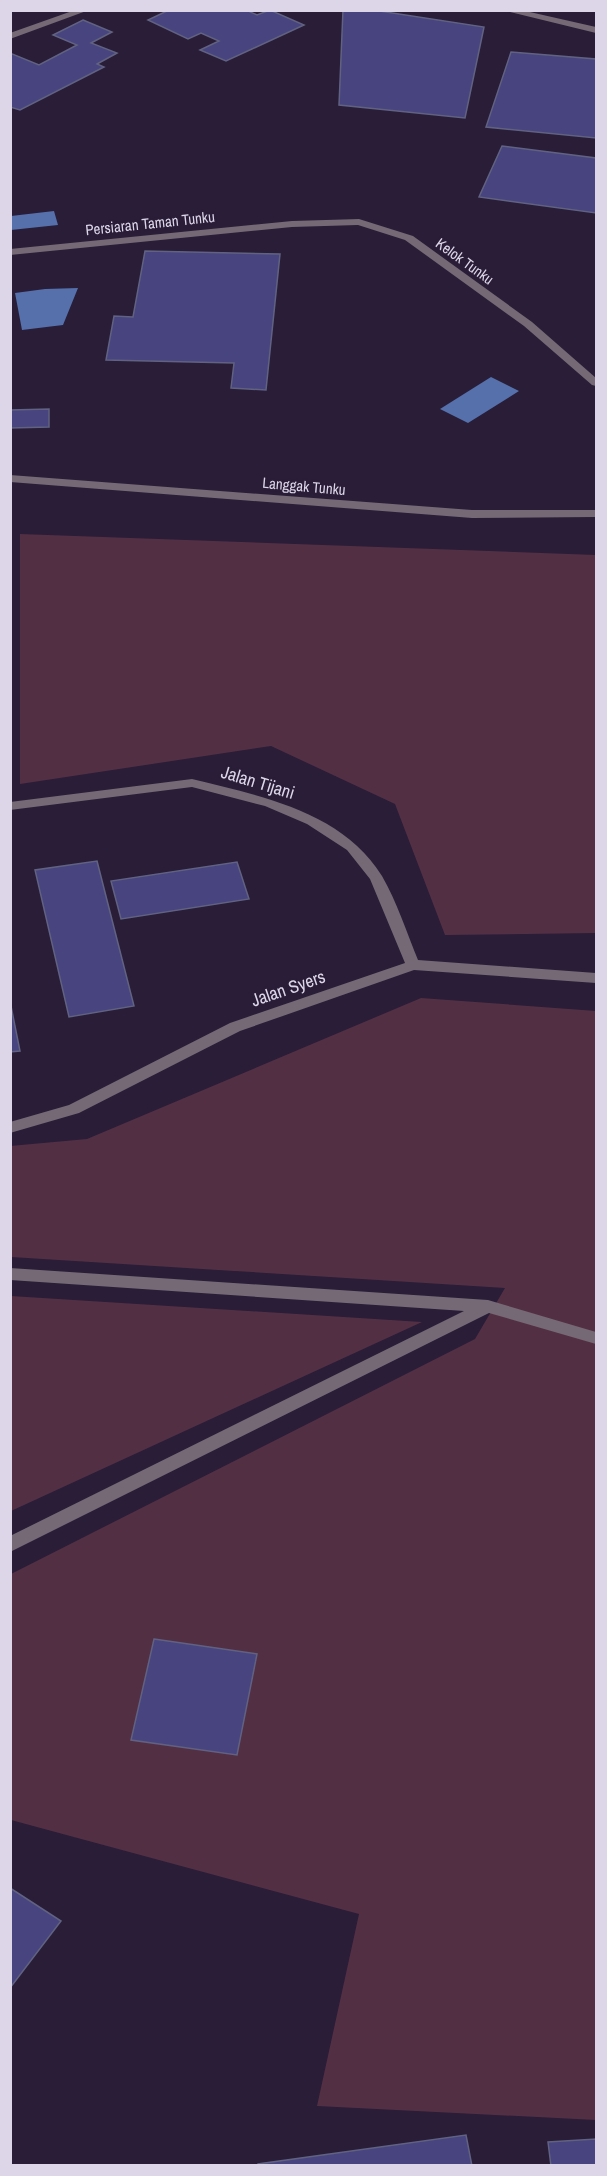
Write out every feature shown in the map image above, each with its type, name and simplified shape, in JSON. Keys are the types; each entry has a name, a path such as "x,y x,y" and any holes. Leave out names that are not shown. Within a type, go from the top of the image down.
{"street":[{"path":"10,36 85,10"},
{"path":"506,10 597,30"},
{"name":"Kelok Tunku","path":"292,224 359,222 408,238 535,329 597,383"},
{"name":"Persiaran Taman Tunku","path":"10,252 292,224"},
{"name":"Langgak Tunku","path":"10,478 472,514 597,514"},
{"name":"Jalan Tijani","path":"10,806 192,783 269,803 312,821 352,847 376,878 414,965"},
{"name":"Jalan Syers","path":"10,1128 74,1109 235,1028 414,965 597,978"},
{"path":"10,1274 488,1306 597,1338"},
{"path":"10,1545 488,1306"}],"shaded area":[{"path":"20,534 596,555 596,933 445,935 395,804 271,746 20,784"},
{"path":"421,998 596,1011 596,2120 317,2106 359,1914 11,1820 11,1574 475,1339 505,1288 11,1257 10,1146 87,1139"},
{"path":"11,1296 422,1322 11,1511"}],"water":[{"path":"54,211 58,225 11,230 11,216"},
{"path":"78,288 63,325 22,330 15,293"},
{"path":"491,377 519,391 468,423 440,409"}],"building":[{"path":"169,10 246,10 257,15 270,10 304,25 226,61 200,50 219,41 201,33 188,39 148,20"},
{"path":"343,10 373,10 484,27 465,118 339,105"},
{"path":"83,20 112,32 91,43 117,53 97,64 104,67 20,110 10,107 10,53 39,65 77,45 53,35"},
{"path":"511,52 596,59 596,138 486,127"},
{"path":"502,146 596,158 596,213 479,197"},
{"path":"145,251 280,254 266,390 231,388 234,363 106,360 114,316 133,317"},
{"path":"49,409 49,427 10,428 10,410"},
{"path":"97,861 134,1006 69,1017 35,870"},
{"path":"237,862 249,899 121,919 111,881"},
{"path":"10,1001 20,1051 10,1052"},
{"path":"154,1639 257,1654 237,1755 131,1740"},
{"path":"10,1888 61,1921 10,1988"},
{"path":"466,2135 472,2166 258,2166 258,2164"},
{"path":"596,2139 596,2166 551,2166 548,2142"}]}
